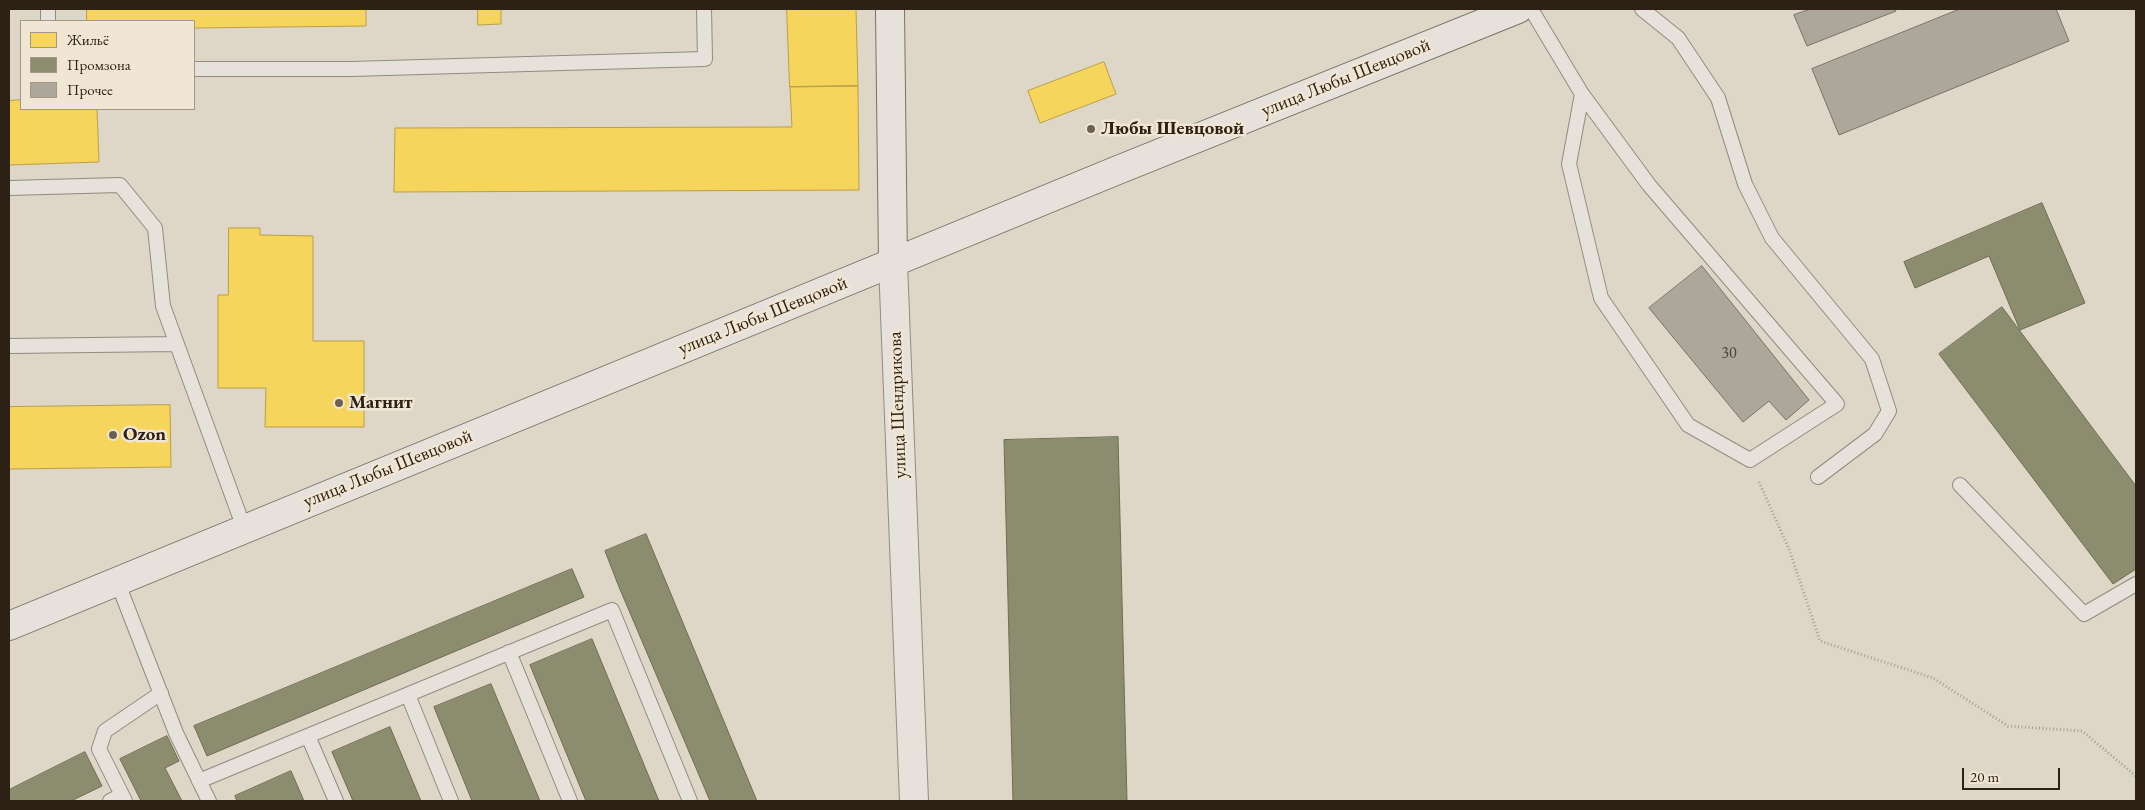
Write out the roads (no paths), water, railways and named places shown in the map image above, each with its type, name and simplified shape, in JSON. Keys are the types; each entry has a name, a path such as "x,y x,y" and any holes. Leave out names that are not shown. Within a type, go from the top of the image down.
{"street":[{"name":"улица Шендрикова","path":"890,9 893,262 914,801"},
{"name":"улица Любы Шевцовой","path":"9,626 893,262 1518,9"}],"lane":[{"path":"195,69 351,69 704,59 704,9"},
{"path":"1531,9 1582,94 1649,185 1837,404 1750,460 1688,425 1601,298 1569,164 1582,94"},
{"path":"1642,9 1678,38 1718,98 1745,184 1772,238 1872,359 1889,411 1875,434 1818,477"},
{"path":"9,188 120,185 155,228 163,306 244,528"},
{"path":"9,346 177,344"},
{"path":"1960,485 2084,614 2136,584"},
{"path":"117,581 176,733 209,801"},
{"path":"199,781 612,610 690,801"},
{"path":"509,652 570,801"},
{"path":"119,799 99,749 105,731 161,693"},
{"path":"408,695 451,801"},
{"path":"308,736 336,801"}],"place":[{"name":"Любы Шевцовой","path":"1091,129"},
{"name":"Магнит","path":"339,403"},
{"name":"Ozon","path":"113,435"}]}
